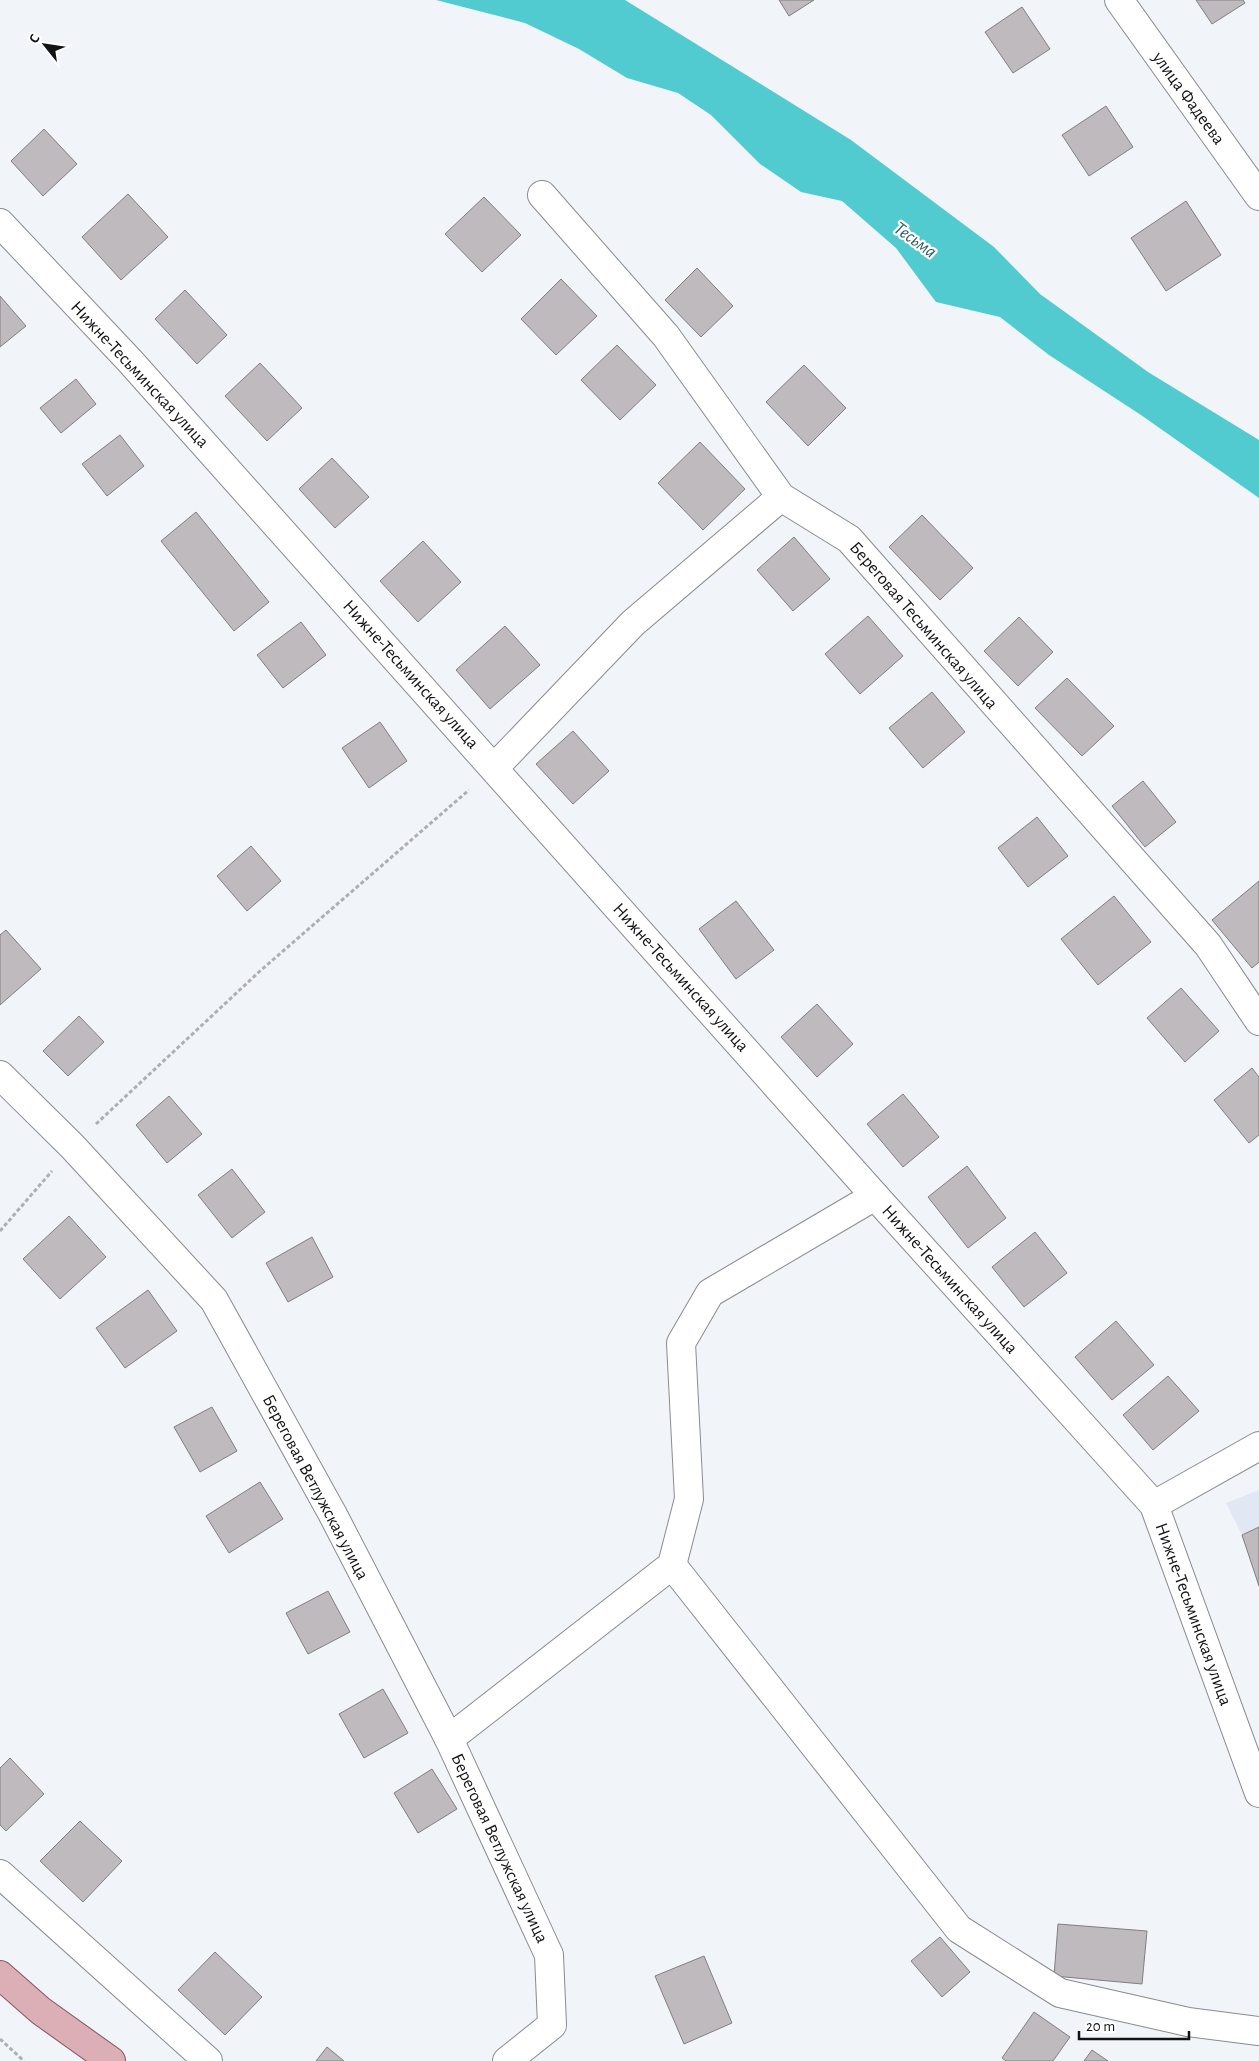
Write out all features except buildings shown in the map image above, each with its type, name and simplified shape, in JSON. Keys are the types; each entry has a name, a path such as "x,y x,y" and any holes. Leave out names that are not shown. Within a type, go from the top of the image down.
{"main road":[{"path":"0,1975 41,2011 111,2061"}],"street":[{"name":"улица Фадеева","path":"1119,0 1259,196"},
{"name":"Береговая Тесьминская улица","path":"542,195 666,336 782,497 849,540 1208,945 1259,1021"},
{"name":"Нижне-Тесьминская улица","path":"0,223 130,361 875,1196 1154,1505 1259,1793"},
{"path":"495,768 632,623 782,497"},
{"name":"Береговая Ветлужская улица","path":"0,1075 72,1146 214,1300 332,1514 449,1739 550,1955 552,2025 507,2061"},
{"path":"449,1739 672,1565 689,1499 681,1343 710,1293 875,1196"},
{"path":"1154,1505 1259,1446"},
{"path":"672,1565 959,1929 1060,1993 1188,2022 1259,2031"},
{"path":"0,1874 208,2061"}],"path":[{"path":"0,1230 15,1215 72,1146 260,971 495,768"},
{"path":"0,2039 24,2061"}],"shaded area":[{"path":"1259,1490 1259,1586 1242,1535 1226,1503"}],"water":[{"name":"Тесьма","path":"436,0 625,0 851,140 994,247 1040,294 1148,372 1259,440 1259,498 1141,415 1049,355 1000,317 936,302 896,248 842,201 801,192 760,164 711,115 678,93 627,78 579,49 525,23"}]}
